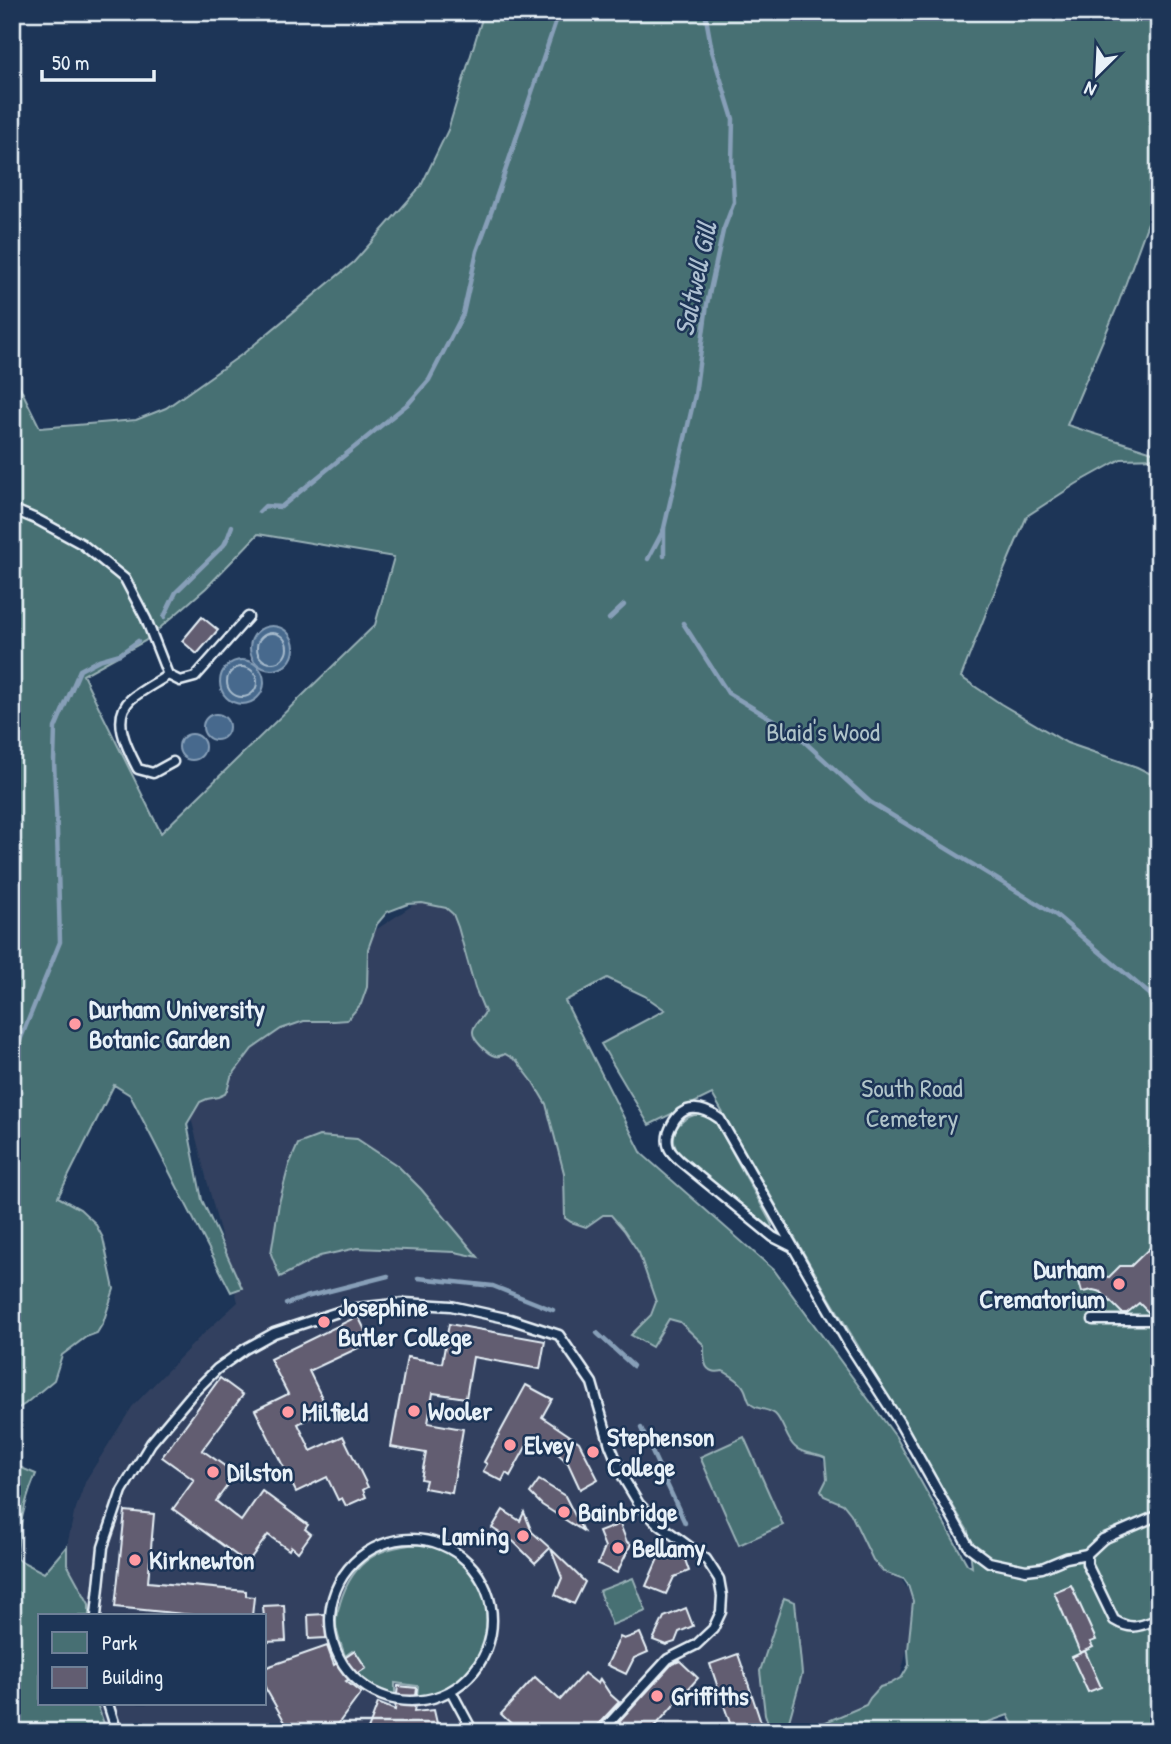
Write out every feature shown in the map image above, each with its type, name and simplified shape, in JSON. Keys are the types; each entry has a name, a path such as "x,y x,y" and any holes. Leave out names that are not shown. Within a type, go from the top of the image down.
{"lane":[{"path":"12,509 82,544 125,579 146,619 168,675 180,681 195,677 248,617"},
{"path":"168,675 130,700 123,708 120,720 128,751 138,769 153,773 173,762"},
{"path":"793,1247 773,1237 669,1150 667,1139 675,1119 686,1110 696,1109 708,1111 720,1119 848,1343 899,1422 969,1547 989,1562 1026,1570 1042,1568 1066,1558 1087,1554 1103,1539 1159,1515"},
{"path":"96,1614 103,1547 122,1491 151,1443 217,1368 274,1333 347,1309 405,1303 451,1306 510,1319 559,1335 592,1383 610,1446 624,1479 639,1504 657,1523 706,1559 719,1579 721,1612 713,1629 696,1645 668,1660 601,1732"},
{"path":"1093,1320 1159,1320"},
{"path":"419,1539 442,1545 468,1562 483,1582 491,1605 492,1634 478,1667 451,1691 436,1698 401,1701 376,1693 358,1681 343,1664 331,1634 332,1601 344,1575 372,1549 397,1540 419,1539"},
{"path":"1087,1554 1087,1564 1114,1620 1122,1626 1132,1628 1159,1619"},
{"path":"451,1691 473,1732"},
{"path":"109,1706 117,1732"}],"shaded area":[{"path":"443,885 918,1605 898,1686 848,1732 107,1732 98,1706 266,1706 266,1614 89,1614 89,1604 67,1564 67,1546 74,1514 86,1480 132,1407 238,1302 177,1063"}],"green space":[{"path":"484,12 1159,12 1159,193 1117,307 1067,425 1159,454 1159,458 1121,459 1027,516 961,677 1067,743 1137,767 1159,778 1159,1732 1017,1732 1008,1715 960,1732 811,1732 821,1724 866,1705 880,1687 902,1677 909,1665 913,1601 908,1585 904,1579 884,1572 873,1560 851,1514 843,1504 824,1496 821,1491 827,1479 825,1458 798,1450 778,1417 752,1405 737,1380 723,1371 708,1369 704,1345 680,1322 669,1319 652,1347 631,1335 651,1315 656,1302 639,1253 611,1215 603,1215 586,1227 565,1218 564,1173 546,1104 517,1061 505,1054 492,1055 475,1038 474,1028 485,1012 475,988 458,927 453,914 446,908 422,903 408,904 387,912 377,924 368,949 367,987 361,1004 347,1020 304,1021 281,1029 252,1049 231,1077 225,1094 200,1102 187,1124 202,1200 242,1288 231,1292 130,1095 114,1085 58,1197 80,1209 95,1223 103,1238 114,1289 97,1333 86,1337 62,1355 54,1380 12,1412 12,371 40,428 136,420 166,408 244,353 354,262 421,186 448,130","holes":["258,534 394,557 375,625 161,833 83,675 145,641 206,588","607,978 645,996 665,1010 601,1044 649,1125 712,1094 968,1531 972,1567 967,1564 896,1437 774,1270 642,1154 565,1001"]},
{"path":"697,1114 705,1115 717,1124 770,1221 771,1228 678,1153 674,1140 676,1129 684,1120"},
{"path":"319,1136 357,1139 398,1166 478,1257 455,1252 357,1248 320,1256 280,1277 271,1254 279,1203 289,1165 298,1144"},
{"path":"744,1437 783,1525 739,1545 700,1457"},
{"path":"12,1464 36,1474 22,1516 17,1559 44,1573 67,1546 67,1564 89,1604 89,1614 38,1614 38,1706 98,1706 107,1732 12,1732"},
{"path":"426,1544 463,1563 483,1592 490,1629 479,1661 458,1681 443,1691 417,1697 418,1686 395,1683 395,1695 375,1687 356,1673 366,1667 352,1651 345,1656 336,1628 336,1615 353,1575 371,1557 395,1547"},
{"path":"633,1578 646,1611 612,1625 599,1591"},
{"path":"784,1598 795,1602 802,1674 789,1721 797,1732 771,1732 765,1714 760,1671"}],"water":[{"path":"272,626 287,633 294,648 287,663 272,670 257,663 250,648 257,633"},
{"path":"242,660 257,667 264,682 257,697 242,704 227,697 220,682 227,667"},
{"path":"216,714 225,718 229,727 225,736 216,740 207,736 203,727 207,718"},
{"path":"192,734 201,738 205,747 201,756 192,760 183,756 179,747 183,738"}],"building":[{"path":"202,617 218,630 197,654 182,641"},
{"name":"Durham Crematorium","path":"1159,1239 1159,1311 1149,1313 1139,1303 1127,1313 1122,1313 1101,1292 1082,1292 1078,1278 1092,1275 1109,1277 1120,1266 1131,1266"},
{"name":"Milfield","path":"358,1316 371,1342 309,1371 327,1408 298,1424 311,1451 343,1436 368,1487 363,1490 366,1497 346,1506 342,1498 338,1500 327,1477 296,1492 255,1410 288,1394 270,1359"},
{"name":"Wooler","path":"449,1324 545,1341 540,1369 473,1357 466,1398 433,1393 428,1423 463,1429 452,1493 424,1488 426,1480 421,1479 426,1453 391,1447 407,1357 442,1363"},
{"name":"Dilston","path":"220,1378 243,1395 202,1450 236,1474 216,1501 241,1521 262,1491 308,1525 305,1529 311,1534 298,1552 291,1546 289,1550 268,1535 247,1563 173,1509 194,1480 162,1457"},
{"name":"Elvey","path":"526,1385 552,1399 542,1417 579,1442 598,1479 580,1489 568,1463 532,1436 510,1476 506,1473 502,1481 483,1471 487,1464 484,1462"},
{"name":"Bainbridge","path":"539,1480 565,1496 583,1531 542,1505 530,1493"},
{"name":"Laming","path":"503,1510 520,1521 524,1512 532,1532 550,1548 535,1563 514,1542 492,1528"},
{"name":"Kirknewton","path":"125,1511 154,1514 148,1582 246,1591 246,1596 254,1597 252,1614 183,1614 115,1607"},
{"name":"Bellamy","path":"620,1524 627,1542 631,1544 617,1573 598,1564 605,1547 599,1532"},
{"path":"551,1549 585,1582 574,1604 555,1595 562,1578"},
{"path":"682,1551 689,1571 674,1577 666,1594 646,1586 659,1556 664,1558"},
{"path":"1071,1585 1096,1640 1090,1642 1093,1647 1080,1653 1054,1592"},
{"path":"284,1605 286,1641 266,1642 266,1614 264,1614 263,1606"},
{"path":"686,1608 693,1626 679,1632 675,1642 666,1645 653,1640 664,1617"},
{"path":"325,1614 326,1638 309,1639 308,1615"},
{"path":"640,1633 648,1652 634,1658 626,1674 607,1665 620,1637 624,1639"},
{"path":"327,1646 334,1665 355,1651 366,1668 346,1681 361,1693 332,1732 294,1732 286,1724 266,1689 266,1667"},
{"path":"1085,1651 1101,1687 1088,1692 1072,1657"},
{"path":"738,1654 764,1732 733,1732 710,1664"},
{"name":"Griffiths","path":"680,1661 698,1678 650,1732 616,1732 613,1729 672,1664"},
{"path":"584,1673 598,1684 600,1679 619,1702 591,1732 520,1732 501,1714 535,1677 560,1700"},
{"path":"398,1686 417,1688 414,1712 434,1710 439,1732 367,1732 378,1703 395,1710"}],"waterway":[{"path":"259,512 265,506 281,507 409,403 429,380 463,314 477,251 559,12"},
{"name":"Saltwell Gill","path":"664,556 664,528 695,395 707,304 723,231 734,202 733,119 712,51 705,12"},
{"path":"164,617 176,592 224,545 232,526"},
{"path":"648,559 664,529"},
{"path":"609,619 624,605"},
{"path":"683,623 728,693 795,733 870,802 1056,915 1159,1002"},
{"path":"12,1060 60,942 55,728 80,670 99,660 120,654 138,641"},
{"path":"286,1304 388,1276"},
{"path":"418,1278 493,1286 553,1310"},
{"path":"597,1333 633,1366"},
{"path":"641,1428 685,1523"}],"place":[{"name":"Durham University Botanic Garden","path":"75,1024"},
{"name":"Durham Crematorium","path":"1119,1284"},
{"name":"Josephine Butler College","path":"324,1322"},
{"name":"Wooler","path":"414,1411"},
{"name":"Milfield","path":"288,1412"},
{"name":"Elvey","path":"510,1445"},
{"name":"Stephenson College","path":"593,1452"},
{"name":"Dilston","path":"213,1472"},
{"name":"Bainbridge","path":"564,1512"},
{"name":"Laming","path":"523,1536"},
{"name":"Bellamy","path":"618,1548"},
{"name":"Kirknewton","path":"135,1560"},
{"name":"Griffiths","path":"657,1696"}],"park label":[{"name":"Blaid's Wood","path":"823,732"},
{"name":"South Road Cemetery","path":"912,1103"}]}
